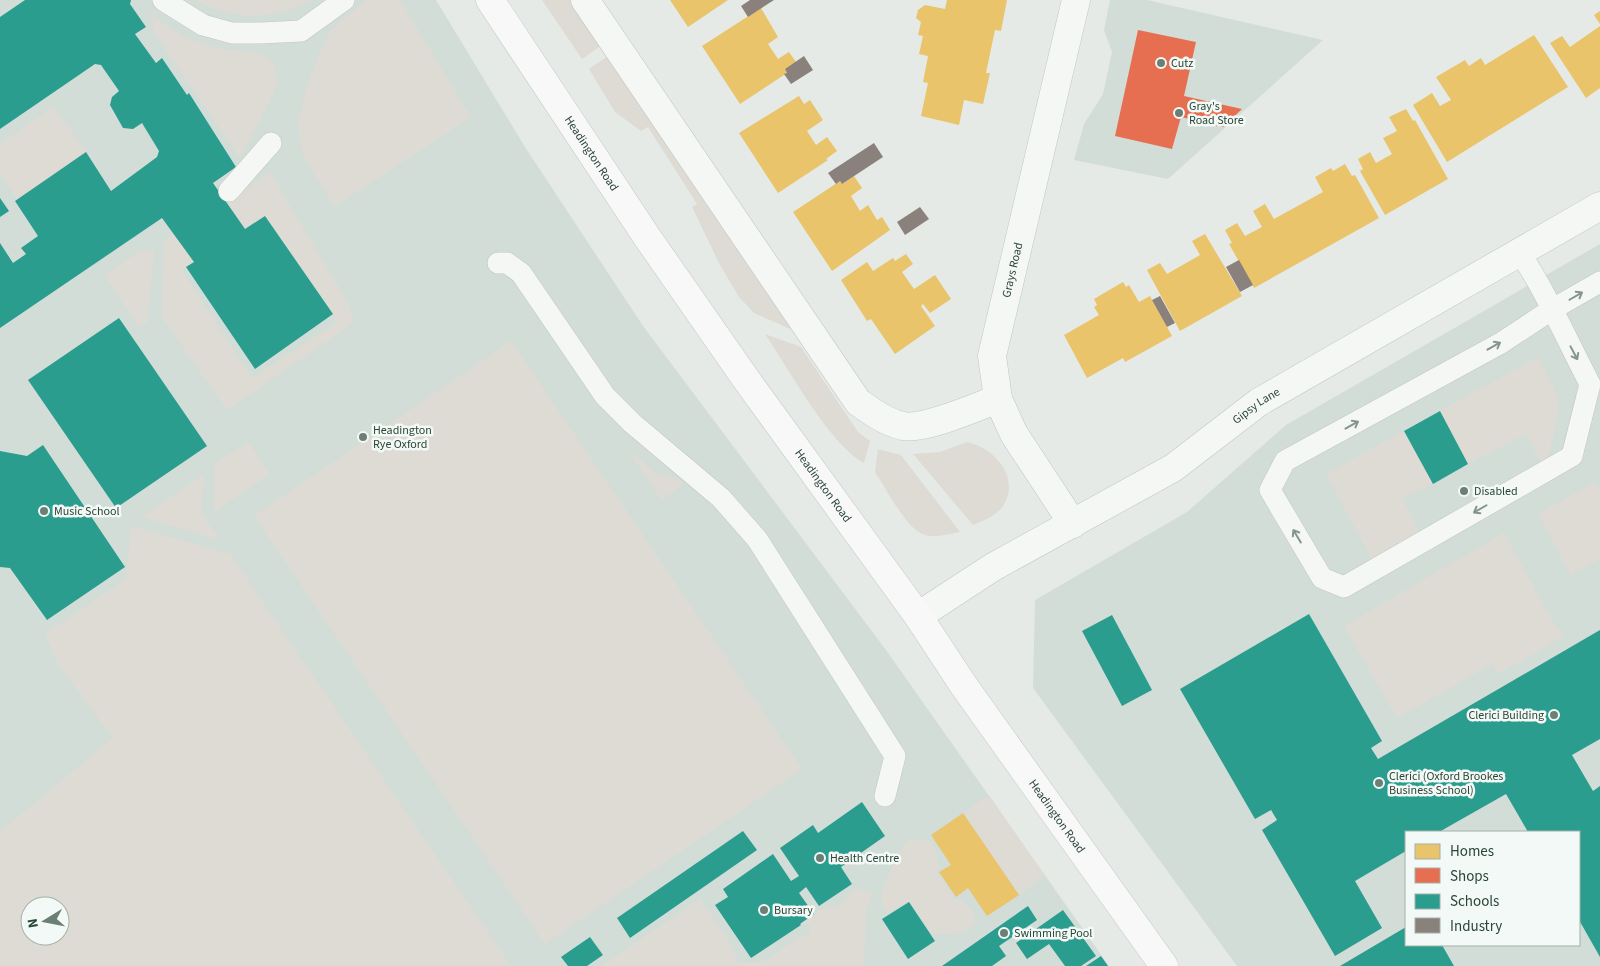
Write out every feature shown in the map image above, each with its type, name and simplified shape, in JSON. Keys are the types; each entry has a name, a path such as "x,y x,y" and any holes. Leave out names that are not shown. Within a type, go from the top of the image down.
{"main road":[{"name":"Headington Road","path":"490,0 647,237 748,382 918,616 964,686 1164,966"}],"street":[{"path":"585,0 858,402 881,418 905,426 944,418 998,399"},
{"name":"Grays Road","path":"1073,524 1014,434 998,399 992,356 1076,0"},
{"name":"Gipsy Lane","path":"918,616 993,567 1173,468 1259,402 1600,206"}],"lane":[{"path":"163,0 204,24 232,33 301,31 344,0"},
{"path":"229,191 271,143"},
{"path":"1520,252 1551,310 1590,384 1572,456 1344,587 1322,578 1270,490 1285,461 1500,343 1551,310 1600,282"},
{"path":"498,263 507,263 521,273 606,396 632,423 721,498 756,539 895,756 885,796"}],"shaded area":[{"name":"Headington Rye Oxford","path":"0,0 436,0 525,147 643,326 886,650 1109,966 0,966"},
{"path":"195,0 311,0 282,12 268,15 253,15 224,11 209,7"},
{"path":"366,0 400,0 471,117 334,207 302,153 298,124 306,87 329,32"},
{"path":"542,0 571,0 602,45 582,59"},
{"path":"1110,0 1147,0 1323,40 1168,179 1074,160 1084,124 1103,94 1112,52 1104,30"},
{"path":"147,10 171,29 191,39 220,49 258,54 266,57 272,63 276,71 277,83 275,89 240,158 153,31 153,21"},
{"path":"609,55 797,332 754,313 739,297 720,265 692,207 697,204 648,127 641,131 615,112 589,69"},
{"path":"54,107 86,152 17,199 0,174 0,144"},
{"path":"270,172 347,301 352,313 352,322 348,327 227,410 162,317 164,242 173,233 194,262 182,271 252,378 337,322 265,216 245,229 228,204"},
{"path":"1600,244 1600,966 1237,966 1033,688 1035,600 1187,512 1286,425"},
{"path":"141,250 154,252 147,322 139,327 105,276"},
{"path":"765,334 801,347 858,432 870,441 864,463 837,440 810,404"},
{"path":"511,341 802,769 545,944 254,516"},
{"path":"1538,357 1556,393 1558,414 1545,471 1526,434 1468,464 1440,411"},
{"path":"1404,431 1433,484 1402,499 1424,541 1377,568 1326,474"},
{"path":"248,442 270,474 215,511 214,464"},
{"path":"967,442 977,445 995,458 1007,475 1009,485 1008,495 1000,510 989,518 973,525 913,454 940,452"},
{"path":"627,449 657,474 676,478 683,482 682,485 662,500"},
{"path":"878,449 901,455 960,532 931,536 922,534 909,523 875,472"},
{"path":"204,474 201,512 220,540 142,517"},
{"path":"1595,482 1600,491 1600,559 1571,575 1538,514"},
{"path":"131,526 230,554 511,966 0,966 0,832 113,738 58,664 45,634 126,579"},
{"path":"1504,533 1553,622 1564,636 1498,674 1492,664 1399,717 1396,716 1344,626"},
{"path":"989,795 1045,876 1019,895 963,813"},
{"path":"908,840 932,841 940,868 937,872 955,900 961,900 974,913 975,923 971,927 961,932 932,934 909,901 888,913 884,908 882,897 886,880"},
{"path":"853,888 873,893 866,910 864,966 602,966 700,899 728,939 738,962 749,963 764,960 770,958 796,939 810,933 811,927 808,924 800,924 825,907 834,907 844,903"}],"building: Homes":[{"path":"670,0 728,0 688,27"},
{"path":"947,0 1007,0 1001,31 995,30 986,73 990,73 983,104 964,100 959,125 921,116 928,83 923,82 928,56 919,54 923,36 918,35 921,22 916,18 918,10 925,5 945,9"},
{"path":"761,8 778,37 768,44 778,59 789,52 796,62 785,69 787,73 740,104 702,46"},
{"path":"1600,11 1600,24 1594,15"},
{"path":"1600,26 1600,88 1586,98 1550,43 1562,36 1570,47"},
{"path":"1534,35 1568,87 1447,162 1413,105 1432,93 1440,106 1451,100 1436,77 1465,60 1469,66 1481,58 1485,65"},
{"path":"799,96 804,104 810,100 823,120 807,131 816,145 827,137 837,151 826,159 828,160 778,193 739,133"},
{"path":"1406,109 1413,121 1415,120 1448,179 1385,215 1360,171 1363,169 1358,159 1370,152 1376,163 1392,154 1383,138 1397,131 1389,117"},
{"path":"1345,164 1352,176 1355,175 1379,218 1254,288 1229,244 1232,243 1225,230 1237,223 1245,236 1262,227 1253,211 1265,204 1274,219 1323,192 1315,177 1331,168 1333,171"},
{"path":"854,176 862,188 851,196 860,211 868,205 877,220 882,217 890,230 832,271 793,212 840,181 842,184"},
{"path":"1205,234 1242,296 1180,331 1147,270 1160,263 1167,274 1200,255 1192,241"},
{"path":"906,254 913,264 902,272 914,289 935,275 951,299 930,313 923,304 921,306 935,326 895,354 871,319 867,321 841,280 867,262 873,271 893,258 895,261"},
{"path":"1123,282 1126,287 1129,285 1139,302 1150,296 1172,336 1125,362 1123,358 1087,378 1064,335 1099,315 1094,307 1097,305 1094,299"},
{"path":"963,813 1019,895 987,916 968,888 956,897 939,872 951,865 931,835"}],"building: Shops":[{"path":"1138,30 1196,42 1184,96 1242,109 1223,127 1181,117 1172,149 1115,136"}],"building: Schools":[{"path":"25,0 131,0 130,4 146,27 135,34 156,63 162,58 187,95 189,93 236,167 213,183 245,229 265,216 333,314 255,369 186,267 194,262 162,218 0,328 0,243 13,263 26,254 21,248 38,236 15,201 86,152 111,191 157,157 159,151 142,123 133,129 123,128 110,105 112,97 119,91 101,65 95,64 0,129 0,17"},
{"path":"0,198 9,211 0,217"},
{"path":"119,318 207,446 116,508 28,380"},
{"path":"1440,411 1468,464 1433,484 1404,431"},
{"name":"Music School","path":"43,445 125,567 47,620 10,568 0,567 0,451 27,456"},
{"name":"Clerici (Oxford Brookes Business School)","path":"1309,614 1382,741 1371,748 1378,759 1600,630 1600,739 1572,755 1593,791 1600,786 1600,957 1580,922 1580,831 1527,831 1506,794 1441,831 1405,831 1405,852 1355,881 1382,928 1335,956 1262,830 1277,820 1271,810 1255,819 1180,689"},
{"path":"1112,615 1152,690 1122,706 1082,631"},
{"path":"862,802 885,836 841,867 852,884 819,906 806,887 799,893 814,914 801,925 751,958 715,905 728,897 723,889 773,854 791,881 799,876 780,848 813,825 818,833"},
{"path":"743,831 757,850 630,938 617,918"},
{"path":"909,902 935,941 908,959 882,919"},
{"name":"Swimming Pool","path":"1028,906 1037,920 999,946 1006,956 992,966 942,966"},
{"path":"1063,910 1096,956 1081,966 1065,966 1049,944 1027,959 1016,943"},
{"path":"1405,928 1405,946 1443,946 1454,966 1340,966"},
{"path":"590,937 603,955 587,966 568,966 561,957"},
{"path":"1101,956 1108,966 1086,966"}],"building: Industry":[{"path":"750,0 774,0 748,17 741,6"},
{"path":"804,56 813,70 791,84 784,74 787,73 785,69"},
{"path":"874,143 883,157 842,184 840,181 836,184 828,173"},
{"path":"920,207 929,219 905,235 897,222"},
{"path":"1239,260 1253,285 1240,292 1226,267"},
{"path":"1160,296 1175,323 1167,327 1152,300"}],"place":[{"name":"Cutz","path":"1161,63"},
{"name":"Gray's Road Store","path":"1179,113"},
{"name":"Headington Rye Oxford","path":"363,437"},
{"name":"Disabled","path":"1464,491"},
{"name":"Music School","path":"44,511"},
{"name":"Clerici Building","path":"1554,715"},
{"name":"Clerici (Oxford Brookes Business School)","path":"1379,783"},
{"name":"Health Centre","path":"820,858"},
{"name":"Bursary","path":"764,910"},
{"name":"Swimming Pool","path":"1004,933"}]}
